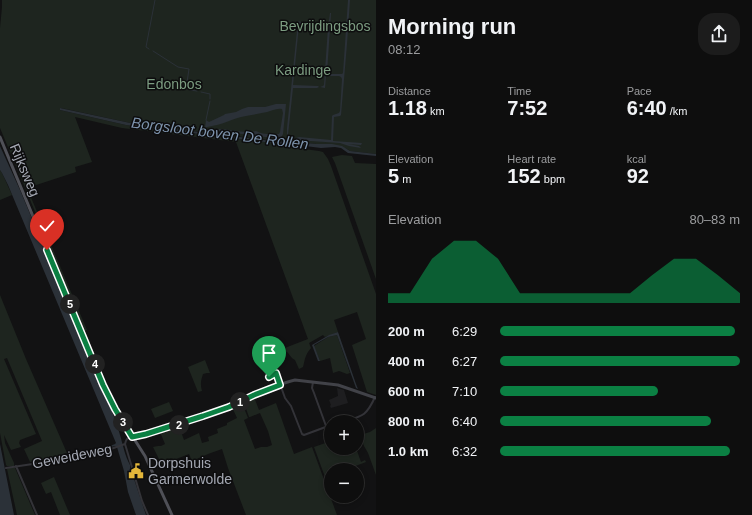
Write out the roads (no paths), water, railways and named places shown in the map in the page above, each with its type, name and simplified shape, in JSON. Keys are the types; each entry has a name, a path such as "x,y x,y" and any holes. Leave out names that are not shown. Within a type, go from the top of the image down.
{"main road":[{"name":"Rijksweg","path":"0,137 103,385 115,409 145,456 172,515"}],"street":[{"path":"276,373 267,376 264,370 272,366 274,367 285,398 290,406 302,435 324,428"},
{"path":"132,437 146,434 229,407 254,395 295,380 338,385 376,398 369,410 363,415"},
{"path":"313,382 312,388 324,421"},
{"name":"Geweideweg","path":"6,468 108,450 124,445 128,438 132,437"},
{"path":"124,445 148,515"},
{"path":"16,466 37,515"}],"waterway":[{"path":"149,49 146,47 155,0"},
{"path":"153,51 178,67 189,69 186,89"},
{"path":"190,90 197,91"},
{"path":"201,92 210,94 210,99"},
{"name":"Borgsloot boven De Rollen","path":"206,120 210,101"}],"place":[{"name":"Dorpshuis Garmerwolde","path":"136,471"}],"park label":[{"name":"Bevrijdingsbos","path":"325,26"},
{"name":"Kardinge","path":"303,70"},
{"name":"Edonbos","path":"174,84"}]}
